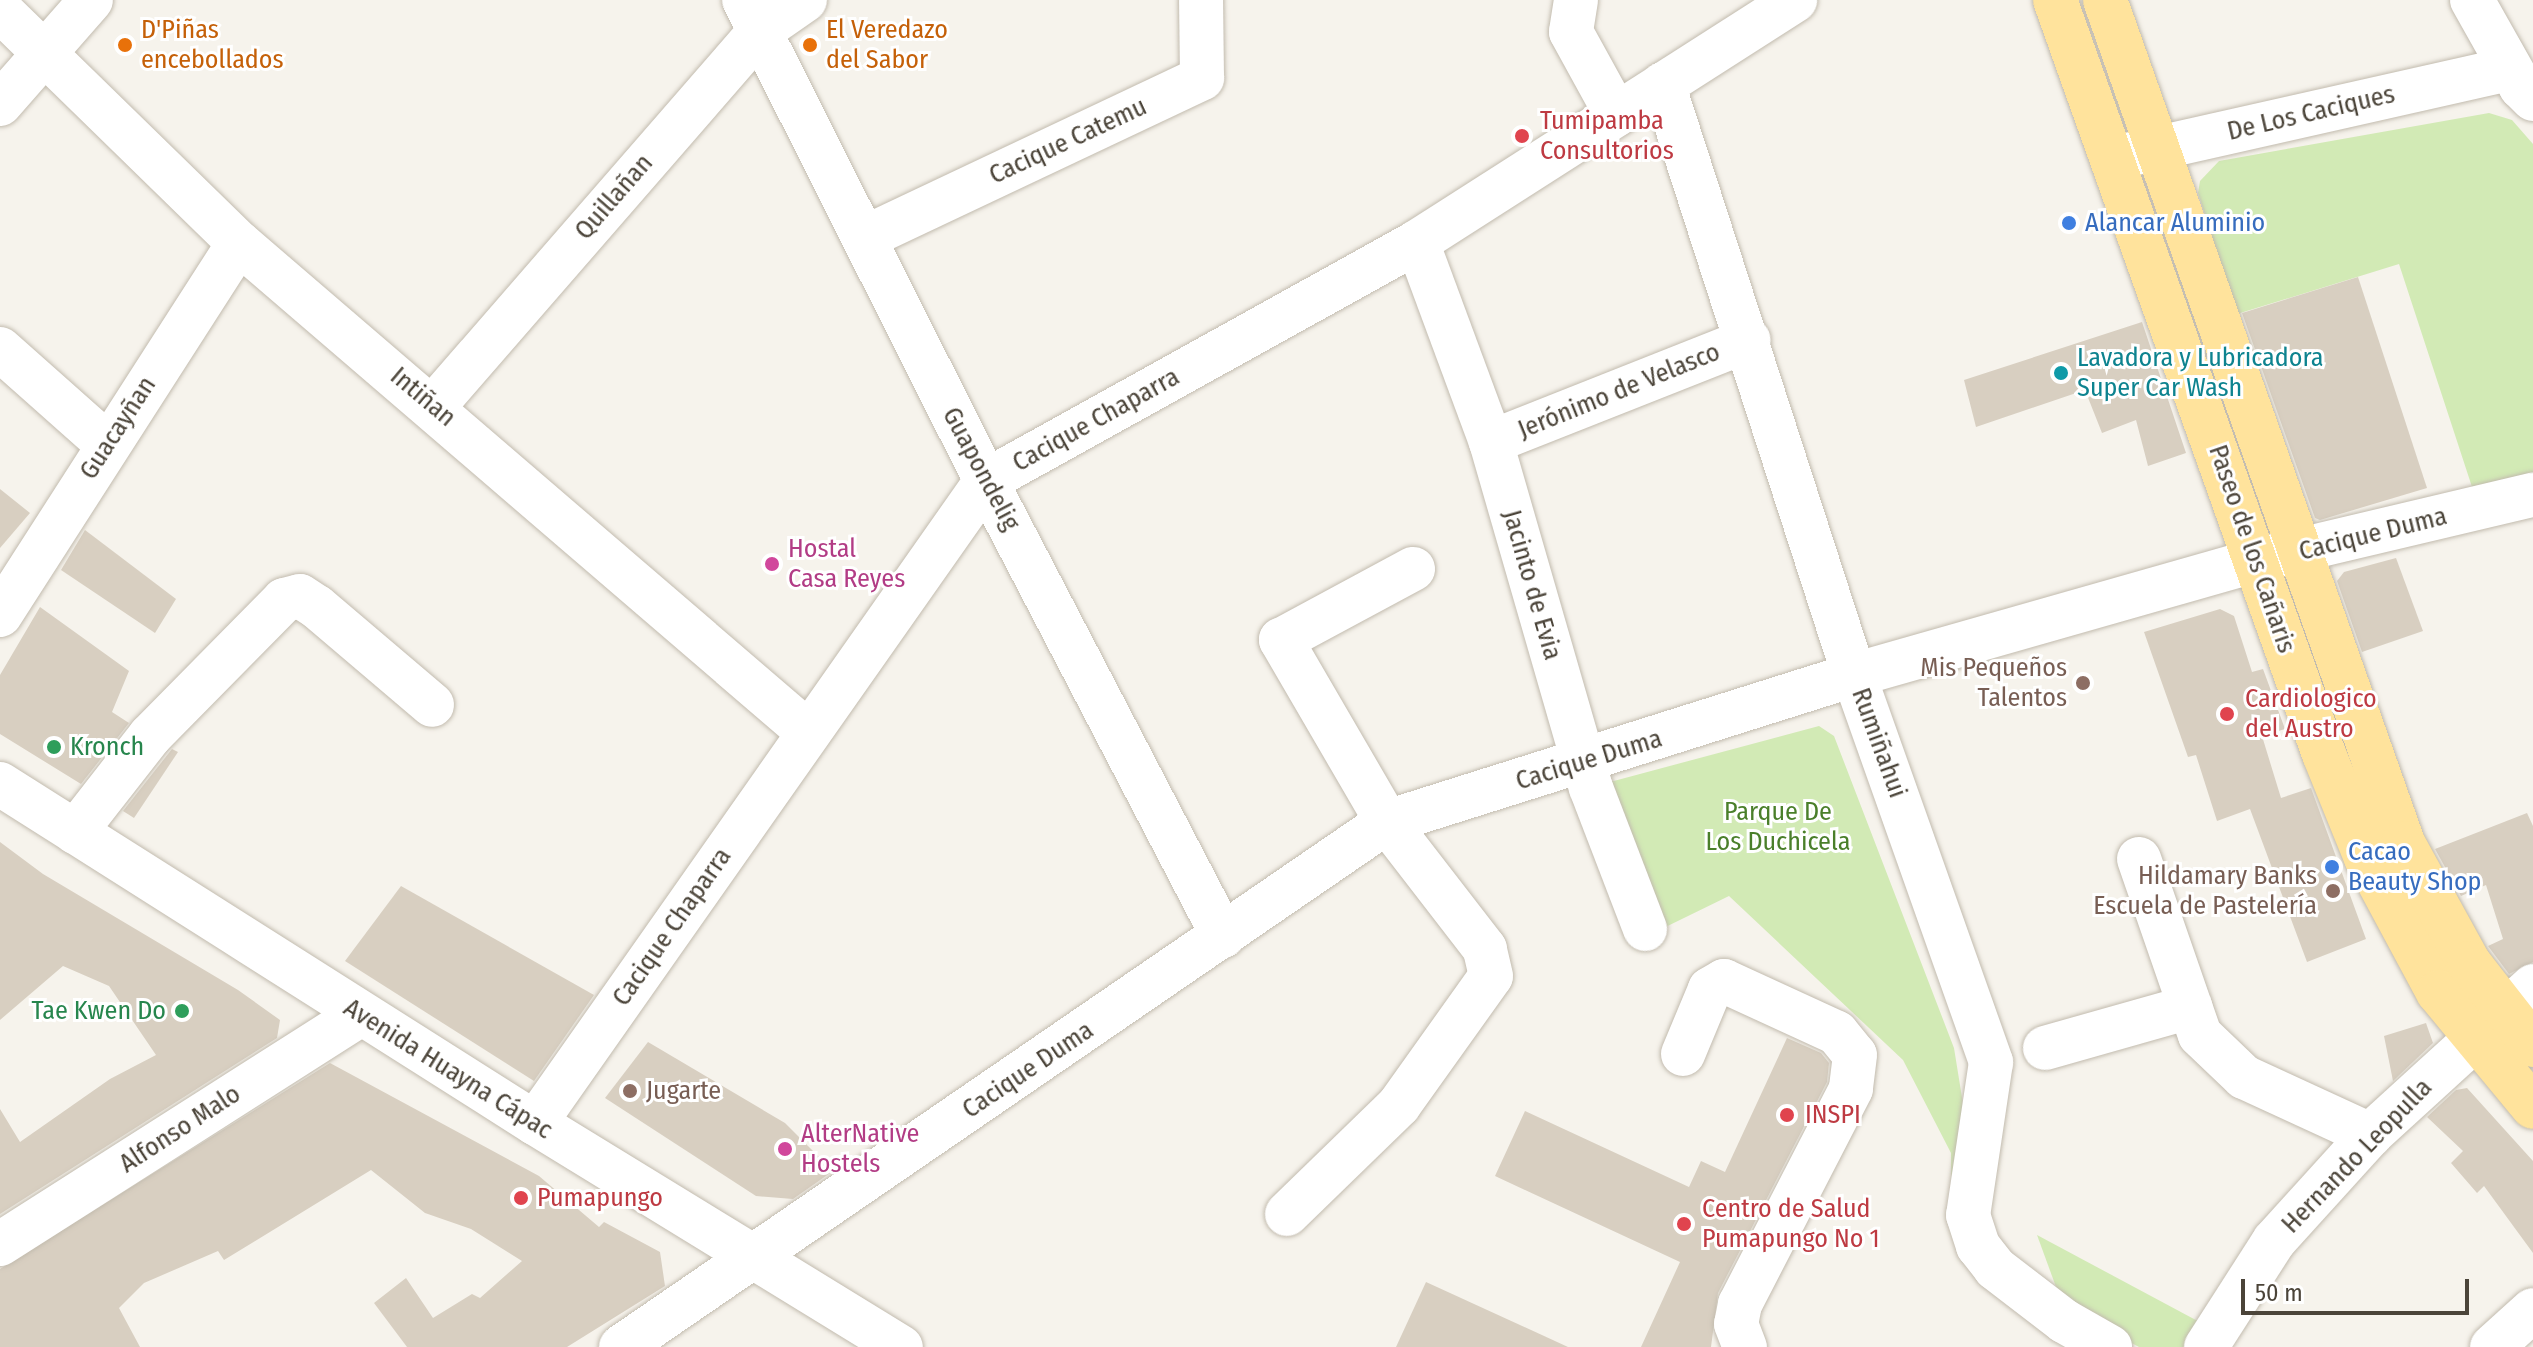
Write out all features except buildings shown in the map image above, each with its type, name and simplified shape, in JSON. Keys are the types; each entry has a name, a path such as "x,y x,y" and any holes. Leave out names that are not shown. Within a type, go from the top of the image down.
{"main road":[{"name":"Paseo de los Cañaris","path":"2055,0 2112,158 2277,556"},
{"name":"Paseo de los Cañaris","path":"2105,0 2157,148 2366,858 2397,923 2504,1013 2533,1045"},
{"name":"Paseo de los Cañaris","path":"2504,1013 2533,1107"}],"street":[{"path":"0,104 91,0"},
{"name":"Quillañan","path":"434,406 751,16 805,0"},
{"name":"Cacique Catemu","path":"864,238 1202,78 1201,0"},
{"path":"1576,0 1571,32 1616,114"},
{"name":"Cacique Chaparra","path":"535,1123 986,481 1417,242 1795,0"},
{"path":"2472,0 2521,85"},
{"name":"Intiñan","path":"0,10 239,243 434,406 808,732"},
{"name":"Guapondelig","path":"751,16 986,481 1223,936"},
{"name":"Rumiñahui","path":"1663,84 1854,675 1991,1062 1968,1215 1978,1246 2018,1286 2110,1347"},
{"name":"De Los Caciques","path":"2112,158 2521,85"},
{"name":"Jacinto de Evia","path":"1417,242 1491,442 1583,762 1645,929"},
{"name":"Guacayñan","path":"0,615 107,444 239,243"},
{"name":"Jerónimo de Velasco","path":"1491,442 1748,340"},
{"path":"0,349 107,444"},
{"name":"Cacique Duma","path":"621,1347 1387,822 1854,675 2277,556 2533,495"},
{"path":"1287,1214 1399,1105 1491,976 1485,949 1387,822 1281,640 1413,569"},
{"path":"75,832 150,736 284,600 300,596 317,607 432,705"},
{"name":"Avenida Huayna Cápac","path":"0,784 535,1123 901,1347"},
{"path":"2139,859 2200,1035 2244,1077 2370,1135"},
{"path":"1683,1054 1710,989 1724,981 1837,1033 1855,1055 1851,1089 1740,1304 1736,1324 1745,1347"},
{"path":"2045,1048 2190,1007"},
{"name":"Hernando Leopulla","path":"2206,1347 2274,1241 2370,1135 2504,1013"},
{"name":"Alfonso Malo","path":"0,1244 361,1014"},
{"path":"2492,1347 2533,1310"}],"green space":[{"path":"2489,113 2512,120 2533,144 2533,476 2473,490 2399,264 2237,314 2198,193 2200,181 2219,161"},
{"name":"Parque De Los Duchicela","path":"1819,726 1834,736 1954,1048 1964,1110 1962,1144 1951,1176 1951,1153 1903,1060 1729,896 1641,939 1577,795 1569,793"},
{"path":"2037,1235 2207,1326 2196,1347 2139,1347 2063,1306"}],"place":[{"name":"D'Piñas encebollados","path":"125,45"},
{"name":"El Veredazo del Sabor","path":"810,45"},
{"name":"Tumipamba Consultorios","path":"1522,136"},
{"name":"Alancar Aluminio","path":"2069,223"},
{"name":"Lavadora y Lubricadora Super Car Wash","path":"2061,373"},
{"name":"Hostal Casa Reyes","path":"772,564"},
{"name":"Mis Pequeños Talentos","path":"2083,683"},
{"name":"Cardiologico del Austro","path":"2227,714"},
{"name":"Kronch","path":"54,747"},
{"name":"Cacao Beauty Shop","path":"2332,867"},
{"name":"Hildamary Banks Escuela de Pastelería","path":"2333,891"},
{"name":"Tae Kwen Do","path":"182,1011"},
{"name":"Jugarte","path":"630,1091"},
{"name":"INSPI","path":"1787,1115"},
{"name":"AlterNative Hostels","path":"785,1149"},
{"name":"Pumapungo","path":"521,1198"},
{"name":"Centro de Salud Pumapungo No 1","path":"1684,1224"}]}
